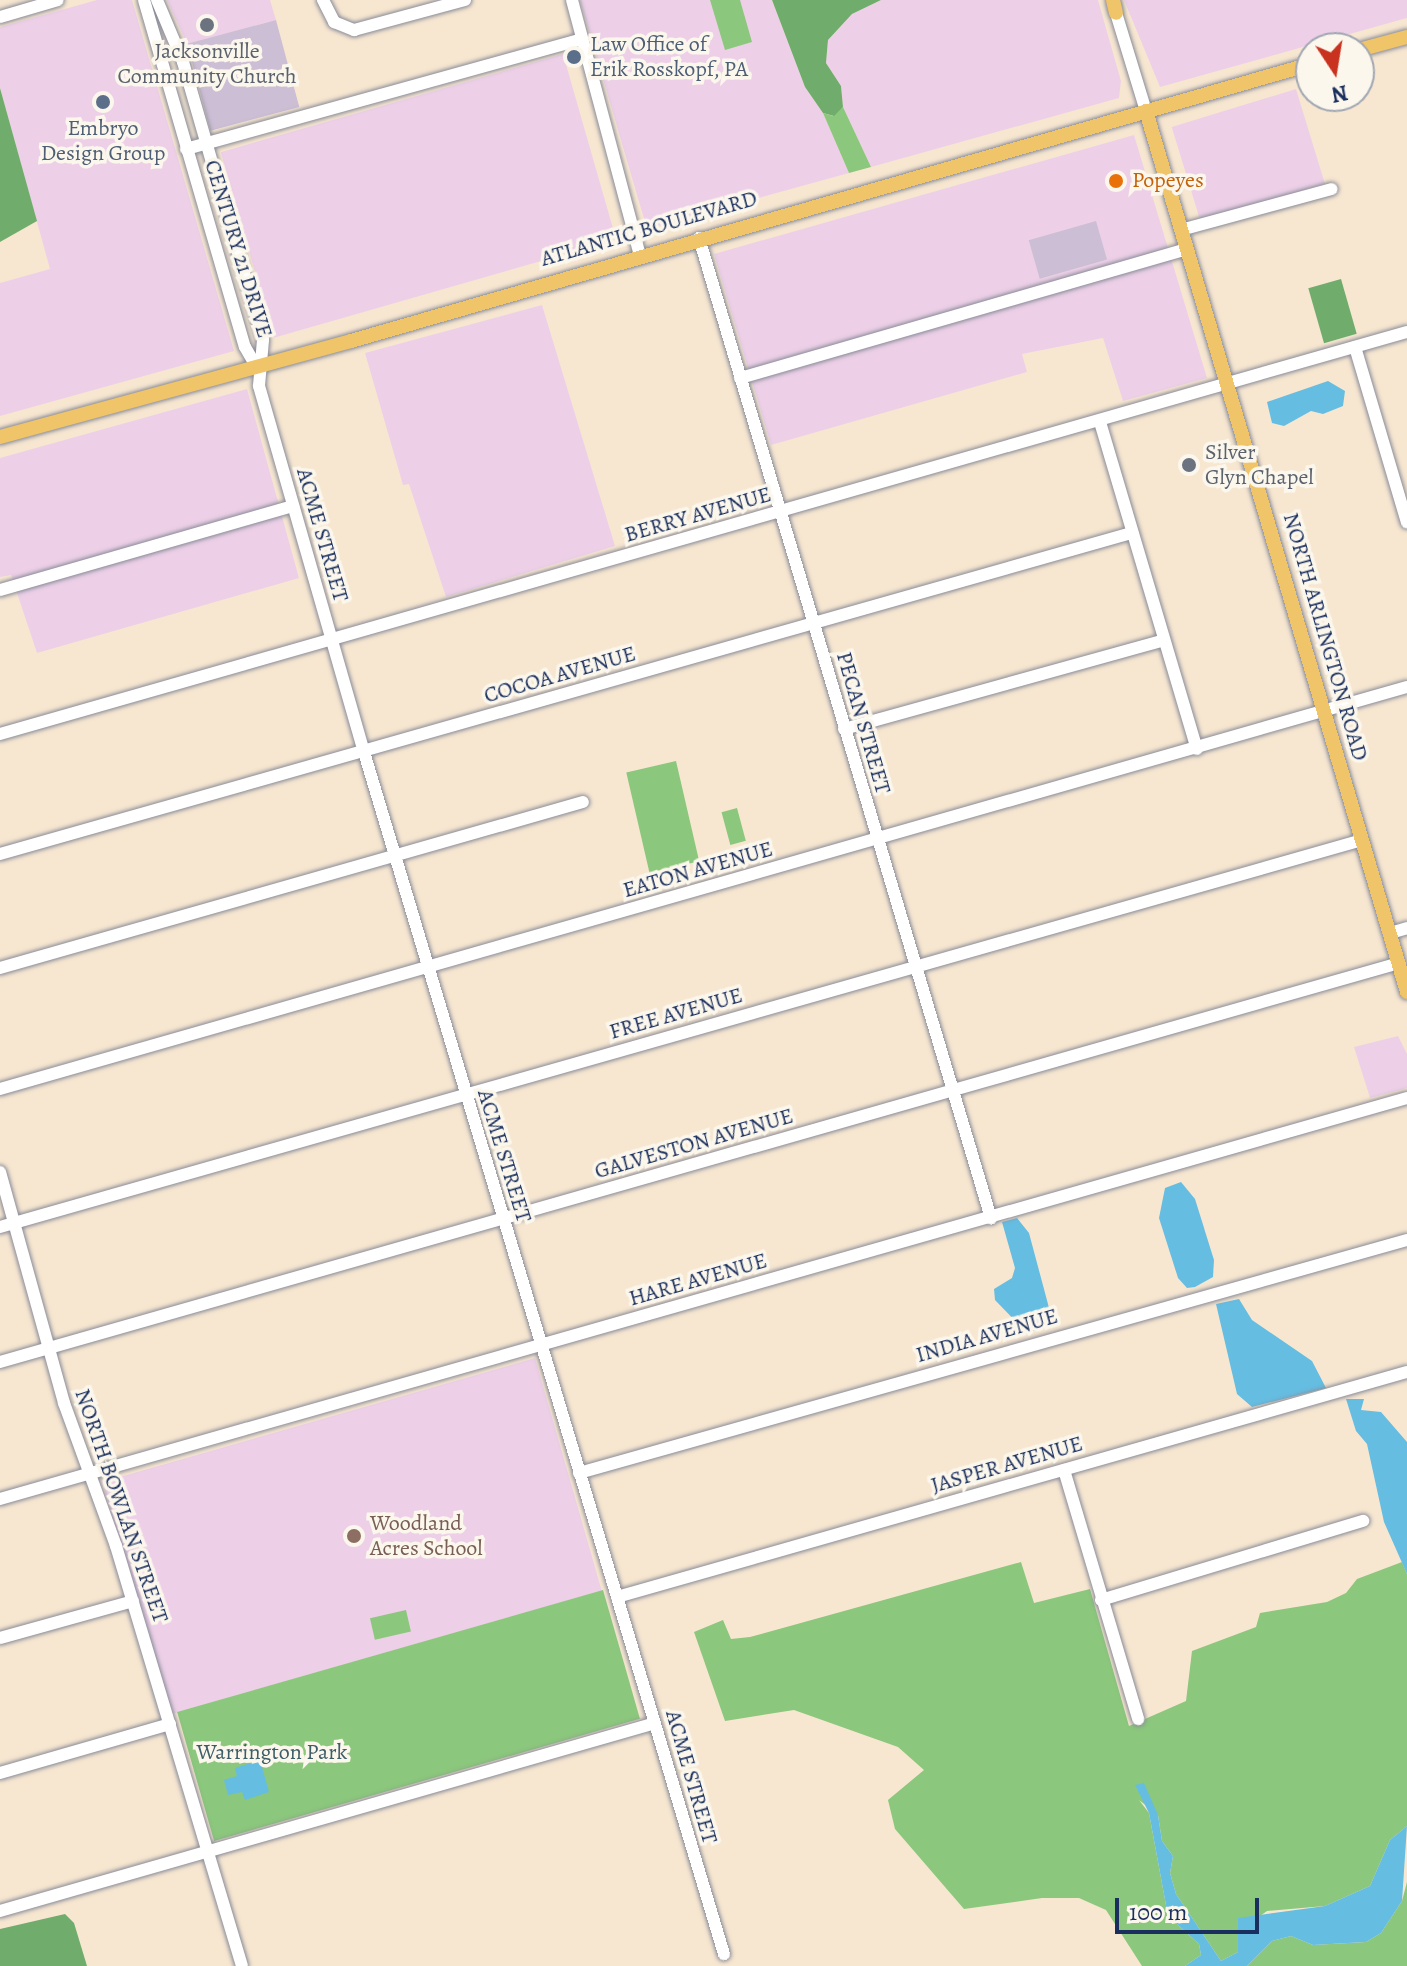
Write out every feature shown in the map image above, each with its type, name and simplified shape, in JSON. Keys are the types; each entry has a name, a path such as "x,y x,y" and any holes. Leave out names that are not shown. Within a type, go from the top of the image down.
{"main road":[{"path":"1375,46 1407,37"},
{"name":"ATLANTIC BOULEVARD","path":"0,437 257,368 640,255 1295,69"},
{"name":"NORTH ARLINGTON ROAD","path":"1146,111 1407,992"}],"street":[{"path":"0,17 58,0"},
{"name":"CENTURY 21 DRIVE","path":"144,0 245,347 257,368"},
{"name":"CENTURY 21 DRIVE","path":"157,0 208,144 263,340 257,368"},
{"path":"323,0 334,22 354,30 465,0"},
{"path":"572,0 640,255"},
{"path":"1114,6 1146,111"},
{"path":"186,149 582,39"},
{"path":"1181,230 1332,189"},
{"name":"PECAN STREET","path":"699,238 991,1218"},
{"path":"740,378 1187,249"},
{"name":"BERRY AVENUE","path":"0,734 1407,332"},
{"path":"1355,347 1407,522"},
{"name":"ACME STREET","path":"257,368 293,506 394,857 724,1954"},
{"path":"1100,422 1197,749"},
{"path":"0,590 293,506"},
{"name":"COCOA AVENUE","path":"0,854 1131,533"},
{"path":"844,729 1164,640"},
{"name":"EATON AVENUE","path":"0,1089 1407,687"},
{"path":"0,968 583,802"},
{"name":"FREE AVENUE","path":"0,1227 1362,840"},
{"path":"1390,933 1407,928"},
{"name":"GALVESTON AVENUE","path":"0,1362 1399,963"},
{"name":"HARE AVENUE","path":"0,1499 1407,1098"},
{"name":"NORTH BOWLAN STREET","path":"0,1172 48,1348 133,1601 242,1966"},
{"name":"INDIA AVENUE","path":"579,1473 1407,1240"},
{"name":"JASPER AVENUE","path":"617,1597 1407,1372"},
{"path":"1064,1470 1138,1719"},
{"path":"1101,1600 1363,1521"},
{"path":"0,1638 133,1601"},
{"path":"0,1911 655,1723"},
{"path":"0,1773 170,1724"}],"shaded area":[{"path":"97,0 132,0 234,351 0,416 0,283 50,269 0,88 0,27"},
{"path":"167,0 270,0 276,20 187,44"},
{"path":"580,0 772,0 805,87 823,113 849,173 647,229"},
{"path":"881,0 1098,0 1121,81 1119,98 871,167 843,107 841,86 826,63 828,40 852,14"},
{"path":"1124,0 1407,0 1407,18 1357,32 1295,32 1295,49 1160,87"},
{"path":"276,20 299,107 210,131 187,44"},
{"path":"563,54 616,240 274,338 221,152"},
{"path":"1295,89 1295,112 1303,112 1325,184 1201,222 1172,127"},
{"path":"1134,135 1207,378 1123,401 1103,338 1022,354 1027,372 771,445 714,254","holes":["1029,241 1107,259 1041,278"]},
{"path":"1096,221 1107,259 1040,279 1029,240"},
{"path":"542,305 615,546 446,597 409,484 403,485 365,353"},
{"path":"247,389 299,578 37,653 11,575 0,577 0,458"},
{"path":"1398,1036 1407,1054 1407,1088 1370,1098 1354,1047"},
{"name":"Woodland Acres School","path":"535,1358 602,1591 169,1715 102,1482"}],"green space":[{"path":"710,0 740,0 752,42 725,50"},
{"path":"772,0 881,0 852,14 828,40 826,63 841,86 843,107 834,116 823,113 805,87"},
{"path":"0,88 37,221 0,242"},
{"path":"843,107 871,167 849,173 823,113 833,116"},
{"path":"1341,279 1357,334 1324,343 1308,288"},
{"path":"676,761 699,861 649,873 626,772"},
{"path":"737,808 746,841 730,845 722,812"},
{"path":"1021,1562 1034,1603 1090,1589 1129,1726 1186,1701 1192,1651 1256,1627 1260,1613 1327,1602 1346,1593 1357,1579 1402,1562 1407,1574 1407,1826 1390,1840 1370,1886 1325,1906 1267,1911 1239,1931 1238,1952 1221,1961 1176,1894 1170,1873 1173,1856 1162,1841 1158,1815 1139,1800 1149,1813 1168,1916 1199,1944 1201,1955 1185,1966 1142,1966 1106,1910 1079,1898 1042,1898 964,1909 895,1829 888,1800 924,1770 898,1747 794,1710 725,1721 694,1632 723,1620 731,1639 750,1637"},
{"name":"Warrington Park","path":"603,1590 640,1719 214,1841 177,1712"},
{"path":"406,1610 411,1631 375,1640 370,1618"},
{"path":"1407,1882 1407,1966 1247,1966 1272,1941 1291,1936 1313,1945 1366,1942 1381,1933 1402,1901"},
{"path":"65,1914 74,1923 87,1966 0,1966 0,1929"}],"water":[{"path":"1328,381 1345,391 1343,406 1323,414 1311,411 1284,426 1272,423 1267,402"},
{"path":"1181,1182 1195,1199 1214,1260 1213,1277 1187,1288 1178,1278 1159,1218 1165,1188"},
{"path":"1017,1218 1029,1233 1052,1319 1051,1326 1027,1333 995,1300 994,1289 1012,1278 1015,1268 1002,1222"},
{"path":"1239,1299 1252,1320 1312,1361 1326,1388 1252,1407 1237,1394 1216,1304"},
{"path":"1346,1399 1364,1399 1361,1410 1381,1412 1407,1442 1407,1574 1384,1522 1367,1444 1356,1431"},
{"path":"260,1760 269,1792 245,1800 242,1792 228,1795 224,1780 237,1776 235,1768"},
{"path":"1144,1783 1158,1815 1162,1841 1173,1856 1170,1873 1176,1894 1221,1961 1238,1952 1238,1918 1325,1906 1370,1886 1390,1840 1407,1826 1402,1901 1381,1933 1366,1942 1313,1945 1291,1936 1272,1941 1247,1966 1185,1966 1201,1955 1199,1944 1168,1916 1149,1813 1135,1785"}],"place":[{"name":"Jacksonville Community Church","path":"207,25"},
{"name":"Law Office of Erik Rosskopf, PA","path":"574,57"},
{"name":"Embryo Design Group","path":"103,102"},
{"name":"Popeyes","path":"1116,181"},
{"name":"Silver Glyn Chapel","path":"1189,465"},
{"name":"Woodland Acres School","path":"354,1536"}]}
